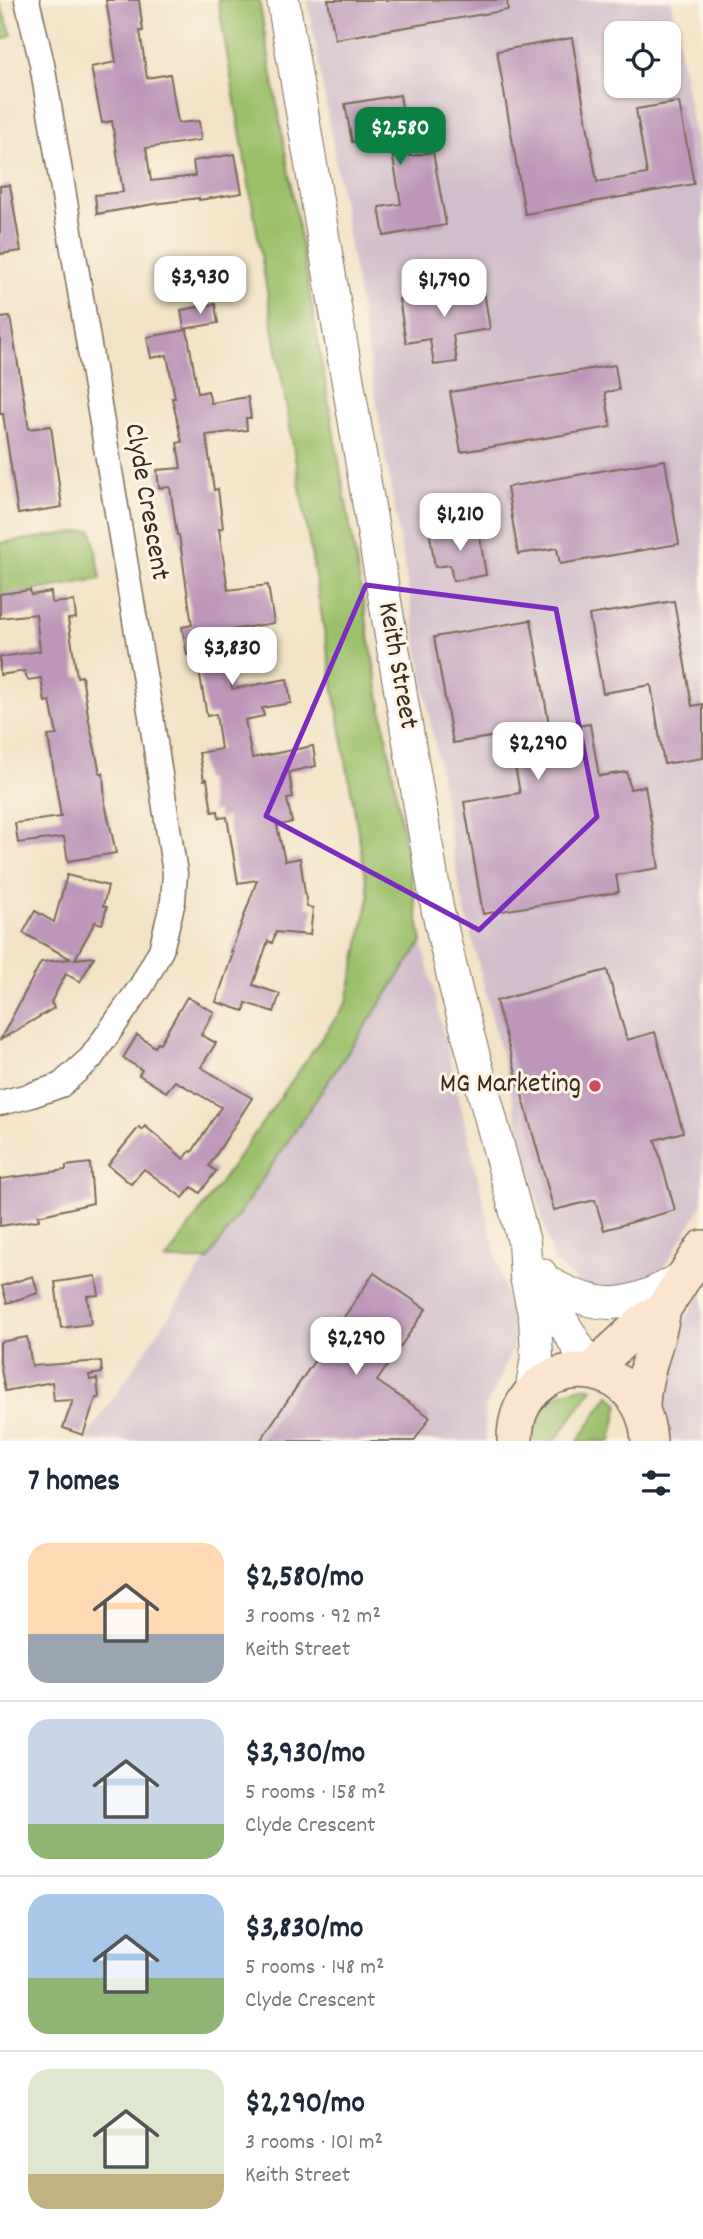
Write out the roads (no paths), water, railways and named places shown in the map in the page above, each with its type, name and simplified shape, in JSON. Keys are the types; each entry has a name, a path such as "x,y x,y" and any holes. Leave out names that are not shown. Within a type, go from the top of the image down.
{"main road":[{"path":"591,1371 643,1322 663,1309 694,1262"},
{"path":"645,1424 642,1390 660,1334 663,1309"},
{"path":"515,1441 516,1422 531,1394 543,1383 574,1371 591,1371 612,1377 632,1393 645,1424"}],"street":[{"name":"Clyde Crescent","path":"0,1102 61,1085 91,1058 142,985 161,950 173,901 175,873 48,104 27,0"},
{"name":"Keith Street","path":"283,0 437,907 456,990 524,1242 526,1277 535,1319 537,1356 531,1394"},
{"name":"Keith Street","path":"524,1242 545,1281 552,1304 583,1353 591,1371"},
{"path":"545,1281 572,1296 615,1304 663,1290 694,1262"}],"place":[{"name":"MG Marketing","path":"595,1086"}]}
